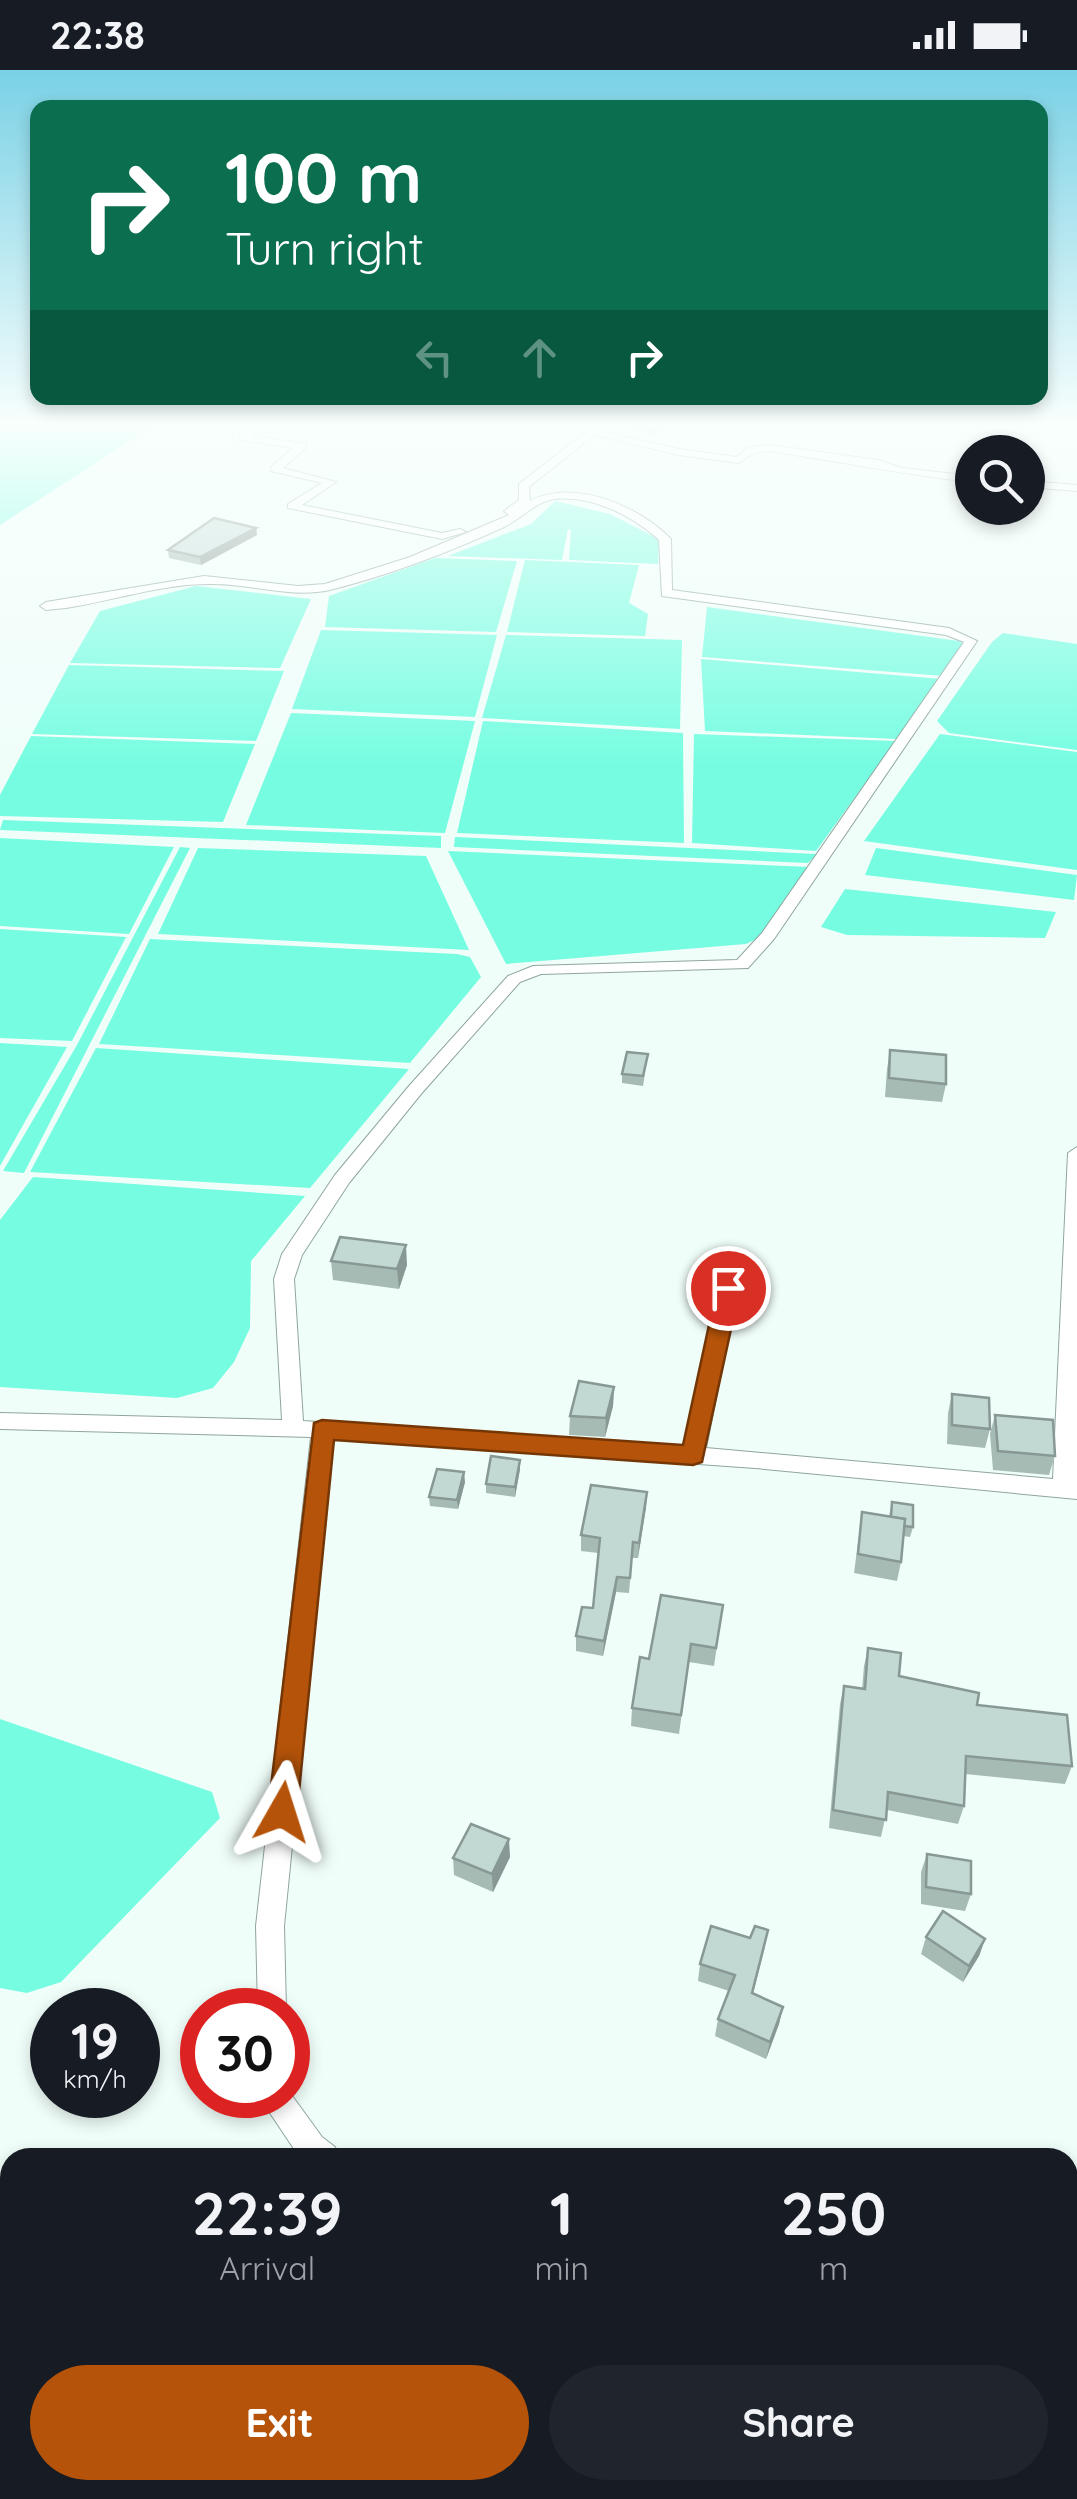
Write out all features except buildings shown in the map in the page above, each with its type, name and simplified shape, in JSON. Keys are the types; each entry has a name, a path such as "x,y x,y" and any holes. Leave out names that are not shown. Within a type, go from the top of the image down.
{"street":[{"path":"46,606 86,604 177,582 208,580 320,589 462,538"},
{"path":"293,1428 284,1279 292,1254 342,1179 415,1090 514,979 539,969 742,965 768,936 971,641 948,632 666,593 664,538"},
{"path":"0,1421 293,1428 693,1456 1070,1490 1076,1154"},
{"path":"693,1456 728,1288"},
{"path":"271,1988 270,1926 322,1430"},
{"path":"289,2118 311,2148"}],"shaded area":[{"path":"494,538 566,538 562,560 448,556"},
{"path":"570,538 659,539 658,564 569,560"},
{"path":"435,558 517,561 496,632 325,627 329,596"},
{"path":"525,560 639,565 629,603 648,614 645,636 507,632"},
{"path":"196,586 311,599 280,668 70,663 100,611"},
{"path":"707,607 959,641 965,645 944,676 702,657"},
{"path":"321,630 497,635 475,717 292,709"},
{"path":"1003,633 1077,644 1077,750 949,733 937,721 992,642"},
{"path":"506,635 682,640 680,729 482,718"},
{"path":"701,659 942,679 898,739 705,731"},
{"path":"69,665 284,671 256,741 32,734"},
{"path":"291,713 475,721 445,833 246,825"},
{"path":"483,721 683,733 684,843 457,833"},
{"path":"694,734 896,741 816,851 692,843"},
{"path":"940,734 1077,752 1077,870 864,841"},
{"path":"31,736 255,744 223,822 0,816 0,795"},
{"path":"3,820 441,836 441,848 0,830"},
{"path":"455,837 817,854 808,863 454,847"},
{"path":"0,838 174,847 129,934 0,926"},
{"path":"180,847 190,848 24,1173 3,1171 77,1045"},
{"path":"198,848 426,856 469,950 158,934"},
{"path":"876,848 1077,875 1074,900 865,875"},
{"path":"448,851 810,867 763,936 746,944 506,964"},
{"path":"845,889 1056,912 1045,938 847,935 821,927"},
{"path":"0,929 126,937 72,1041 0,1038"},
{"path":"150,939 457,954 470,957 481,977 410,1063 99,1044"},
{"path":"0,1043 67,1047 0,1166"},
{"path":"96,1048 409,1069 310,1188 30,1172"},
{"path":"33,1177 305,1196 251,1261 250,1328 234,1362 213,1388 177,1398 0,1387 0,1220"},
{"path":"0,1719 212,1792 220,1818 61,1982 30,1988 27,1993 0,1988"}],"route":[{"path":"282,1812 322,1430 693,1456 728,1288"}]}
